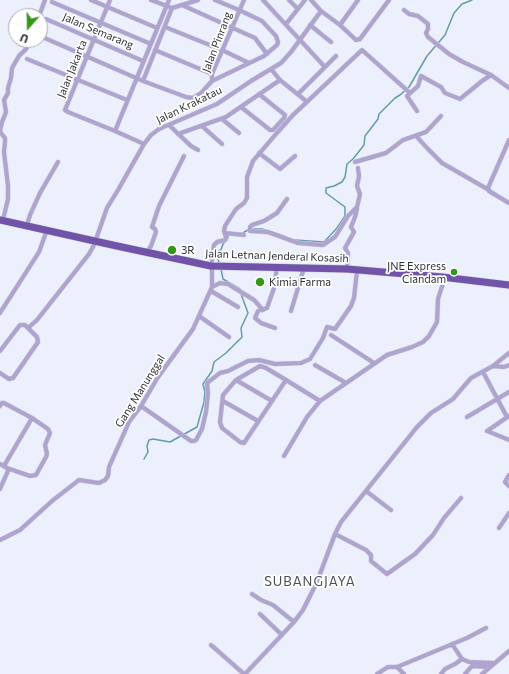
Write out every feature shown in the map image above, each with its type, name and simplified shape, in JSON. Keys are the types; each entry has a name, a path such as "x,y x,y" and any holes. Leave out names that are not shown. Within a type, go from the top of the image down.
{"highway":[{"name":"Jalan Letnan Jenderal Kosasih","path":"2,220 211,266 347,269 509,285"}],"street":[{"path":"91,0 157,28"},
{"name":"Jalan Jakarta","path":"110,0 66,106 66,111 144,144"},
{"path":"151,0 172,8 198,0"},
{"path":"115,131 169,0"},
{"path":"48,39 143,80 190,98 201,93 212,81 268,54 277,45 278,40 276,36 262,21 215,0"},
{"name":"Jalan Pinrang","path":"212,81 212,74 244,0"},
{"path":"263,0 325,67"},
{"path":"289,0 298,9"},
{"path":"286,24 305,0"},
{"path":"340,25 357,0"},
{"path":"313,1 321,11 340,25 355,40 358,40 389,0"},
{"path":"52,2 151,44"},
{"path":"182,5 255,38 268,54"},
{"path":"143,80 172,8"},
{"path":"404,10 409,14 418,16 428,24 426,33 438,46 463,62 491,75 509,88"},
{"name":"Jalan Krakatau","path":"28,328 37,320 90,254 107,208 144,144 154,132 217,104 251,81 271,70 284,60 321,11"},
{"name":"Jalan Semarang","path":"48,20 143,60"},
{"path":"310,25 330,42"},
{"path":"165,27 222,50 249,63"},
{"path":"2,220 8,199 4,152 6,142 0,131 6,112 4,100 8,93 12,68 26,48"},
{"path":"156,50 212,74"},
{"path":"211,289 211,266 214,245 216,242 224,240 225,226 236,210 247,198 247,177 253,161 293,115 321,90 344,66 354,59 361,50 410,93"},
{"path":"298,94 336,56"},
{"path":"27,59 127,100"},
{"path":"271,70 280,80 306,101"},
{"path":"417,111 407,96 418,86 422,76 441,87 446,93 460,100 481,81 491,75"},
{"path":"178,134 222,119 280,80"},
{"path":"241,107 270,130 274,130 285,115 259,94"},
{"path":"356,162 386,153 403,140 426,132 441,116"},
{"path":"222,119 239,133"},
{"path":"169,125 191,146 198,150"},
{"path":"202,126 222,144"},
{"path":"416,136 442,163 509,203"},
{"path":"489,190 488,187 509,140"},
{"path":"259,153 280,169 295,156"},
{"path":"147,252 156,232 152,227 159,206 180,161 184,156"},
{"path":"27,225 40,193 58,162"},
{"path":"347,269 348,253 345,248 354,232 351,227 355,218 360,194 357,186 359,176 358,168"},
{"path":"287,200 277,213 264,221 252,225 250,227 250,231 268,232 298,243 323,245 336,237 348,216 357,208"},
{"path":"0,313 39,252 47,230"},
{"path":"225,233 244,235"},
{"path":"275,328 256,320 256,313 267,308 274,288 277,267"},
{"path":"291,311 304,268"},
{"path":"141,406 194,442 202,429 206,412 208,398 207,383 220,373 228,371 248,361 258,360 275,364 301,363 310,359 323,338 326,327 335,328 351,306 354,298 357,271"},
{"path":"284,456 307,417 320,401 390,353 406,349 423,342 437,322 438,299 445,278"},
{"path":"211,289 220,282 228,284 254,300 263,310"},
{"path":"211,289 238,307"},
{"name":"Gang Manunggal","path":"0,540 20,530 52,501 79,480 99,483 106,480 109,467 129,422 141,406 158,377 194,329 211,289"},
{"path":"199,316 229,337"},
{"path":"0,351 20,326 25,325 37,337 38,342 13,378 9,379 0,373"},
{"path":"331,335 374,363"},
{"path":"211,645 244,674 294,622 303,610 310,597 341,522 417,426 431,413 453,399 471,378 493,366 509,353"},
{"path":"315,365 346,383"},
{"path":"493,366 504,367 509,365"},
{"path":"286,380 245,442 240,442 220,426 223,395 236,380 262,366 286,380 320,401"},
{"path":"482,372 508,417 487,431 509,440"},
{"path":"236,380 272,401"},
{"path":"467,417 509,392"},
{"path":"223,401 258,422"},
{"path":"0,406 4,403 32,418 49,431 49,436 45,445 47,454 38,472 30,476 4,466"},
{"path":"4,466 32,418"},
{"path":"0,489 7,472 4,466"},
{"path":"507,485 509,475"},
{"path":"366,491 391,510"},
{"path":"335,534 366,550 372,556 371,561 387,574 415,554 434,535 444,518 461,498"},
{"path":"499,528 509,513"},
{"path":"252,594 273,605 294,622"},
{"path":"260,614 282,635"},
{"path":"377,674 388,667 397,667 486,628"},
{"path":"452,644 462,659 471,664 489,667"},
{"path":"482,674 493,663 509,651"},
{"path":"441,674 445,669 462,659"},
{"path":"471,664 493,663"},
{"path":"465,674 471,664"},
{"path":"397,667 404,674"}],"waterway":[{"path":"295,240 324,242 337,228 345,216 345,207 326,193 326,188 342,182 345,177 347,164 364,145 365,136 378,119 379,114 409,87 427,56 445,35 454,13 462,4 472,0"},
{"path":"253,229 262,229 284,236"},
{"path":"241,234 248,230"},
{"path":"219,263 216,251 221,250 229,235"},
{"path":"221,269 223,279 240,290"},
{"path":"144,459 148,452 147,446 149,440 153,439 170,442 197,427 204,402 205,392 203,384 212,371 214,362 226,353 242,337 241,328 248,313 241,294"}],"place":[{"name":"3R","path":"172,250"},
{"name":"JNE Express Ciandam","path":"454,272"},
{"name":"Kimia Farma","path":"260,282"}],"district":[{"name":"SUBANGJAYA","path":"310,582"}]}
